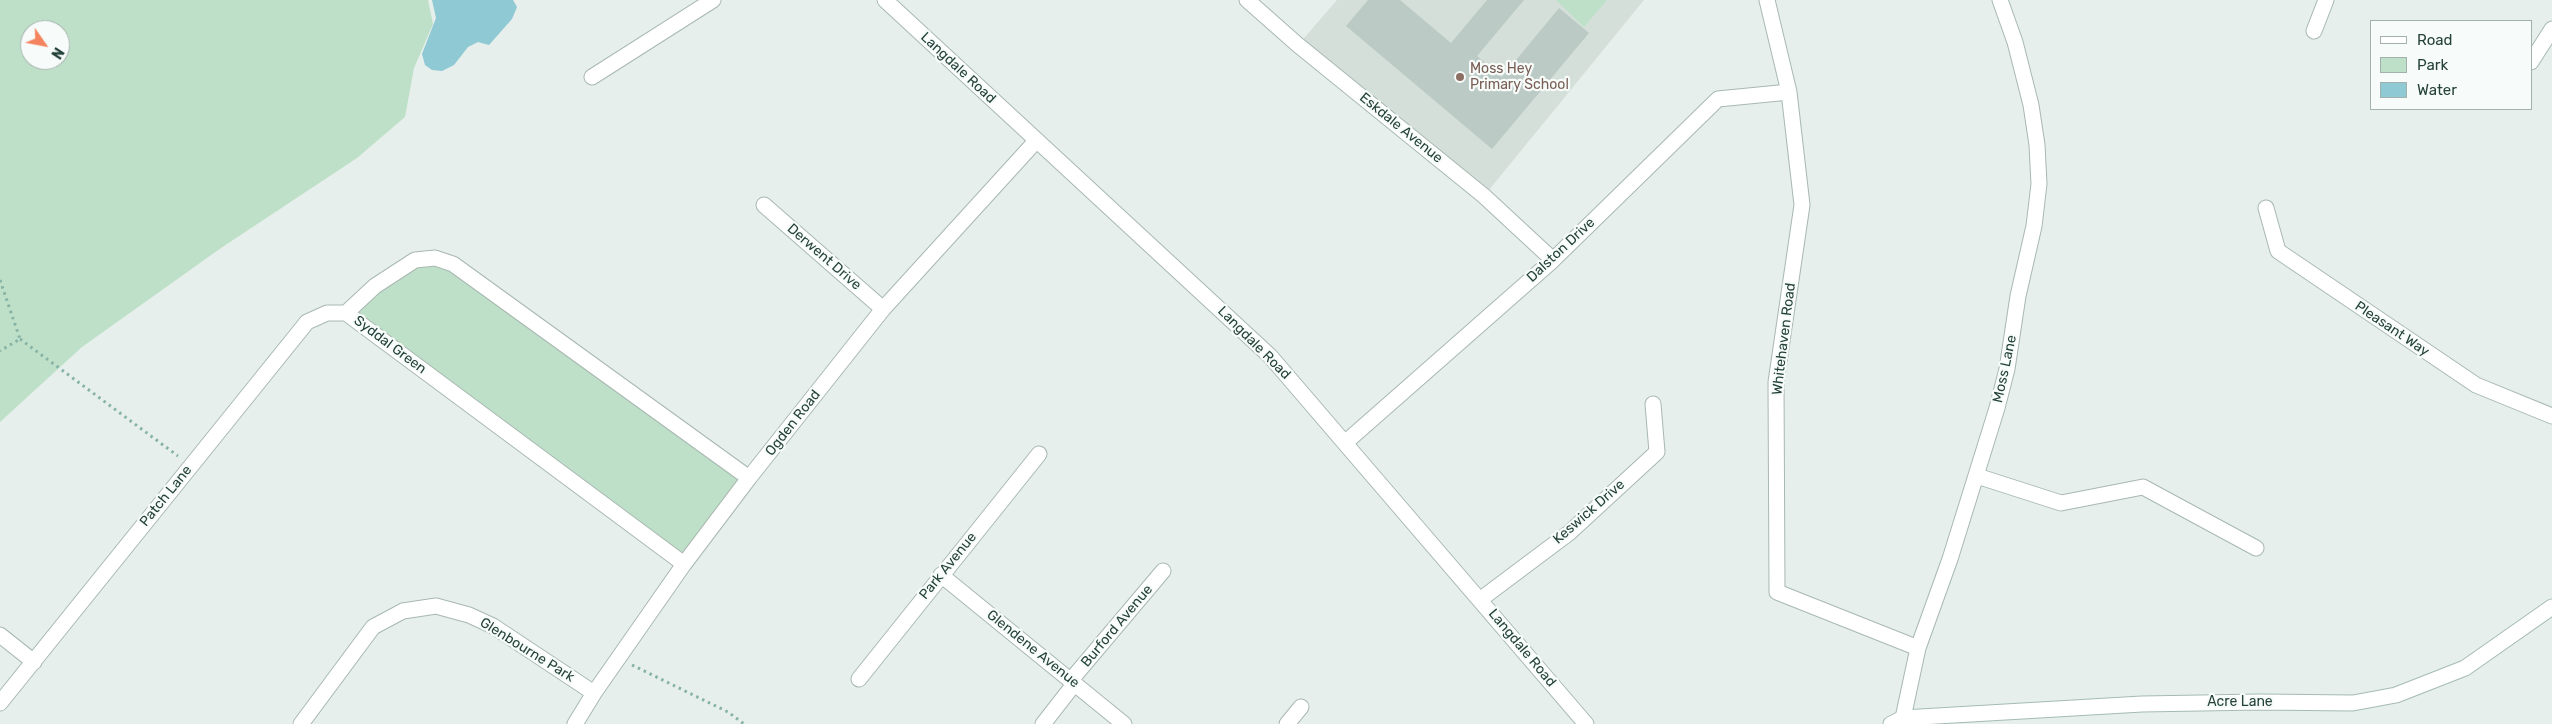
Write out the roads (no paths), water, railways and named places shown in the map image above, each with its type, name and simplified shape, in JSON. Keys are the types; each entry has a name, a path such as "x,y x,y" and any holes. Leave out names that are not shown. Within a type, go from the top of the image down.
{"street":[{"path":"592,77 713,0"},
{"name":"Langdale Road","path":"885,0 1270,356 1346,442 1586,724"},
{"name":"Eskdale Avenue","path":"1247,0 1298,45 1484,196 1553,260"},
{"name":"Whitehaven Road","path":"1767,0 1789,92 1802,205 1776,382 1777,592 1918,648"},
{"name":"Moss Lane","path":"1897,721 1918,648 1977,476 2007,369 2018,296 2034,226 2039,184 2032,105 2015,42 2000,0"},
{"path":"2314,31 2326,0"},
{"path":"2532,60 2552,29"},
{"name":"Dalston Drive","path":"1346,442 1553,260 1718,99 1789,92"},
{"name":"Ogden Road","path":"575,724 594,693 684,564 749,478 883,309 1036,141"},
{"name":"Derwent Drive","path":"764,205 883,309"},
{"name":"Pleasant Way","path":"2266,208 2278,251 2476,385 2552,416"},
{"name":"Syddal Green","path":"684,564 346,312 375,286 415,260 435,258 454,264 749,478"},
{"name":"Patch Lane","path":"0,703 307,322 326,313 346,312"},
{"name":"Keswick Drive","path":"1481,600 1569,533 1656,452 1653,404"},
{"name":"Park Avenue","path":"859,679 1039,454"},
{"path":"1977,476 2061,503 2143,487 2256,548"},
{"name":"Burford Avenue","path":"1043,724 1073,682 1163,571"},
{"name":"Glendene Avenue","path":"941,575 1124,724"},
{"name":"Glenbourne Park","path":"301,724 373,627 403,611 436,606 469,615 493,626 594,693"},
{"name":"Acre Lane","path":"1897,721 2142,704 2354,703 2396,695 2465,668 2550,613"},
{"path":"0,635 34,662"},
{"path":"1287,724 1301,707"}],"water":[{"path":"432,0 513,0 517,7 512,19 489,45 478,42 468,47 454,65 442,71 432,70 425,65 422,54 436,18"}],"place":[{"name":"Moss Hey Primary School","path":"1460,77"}]}
